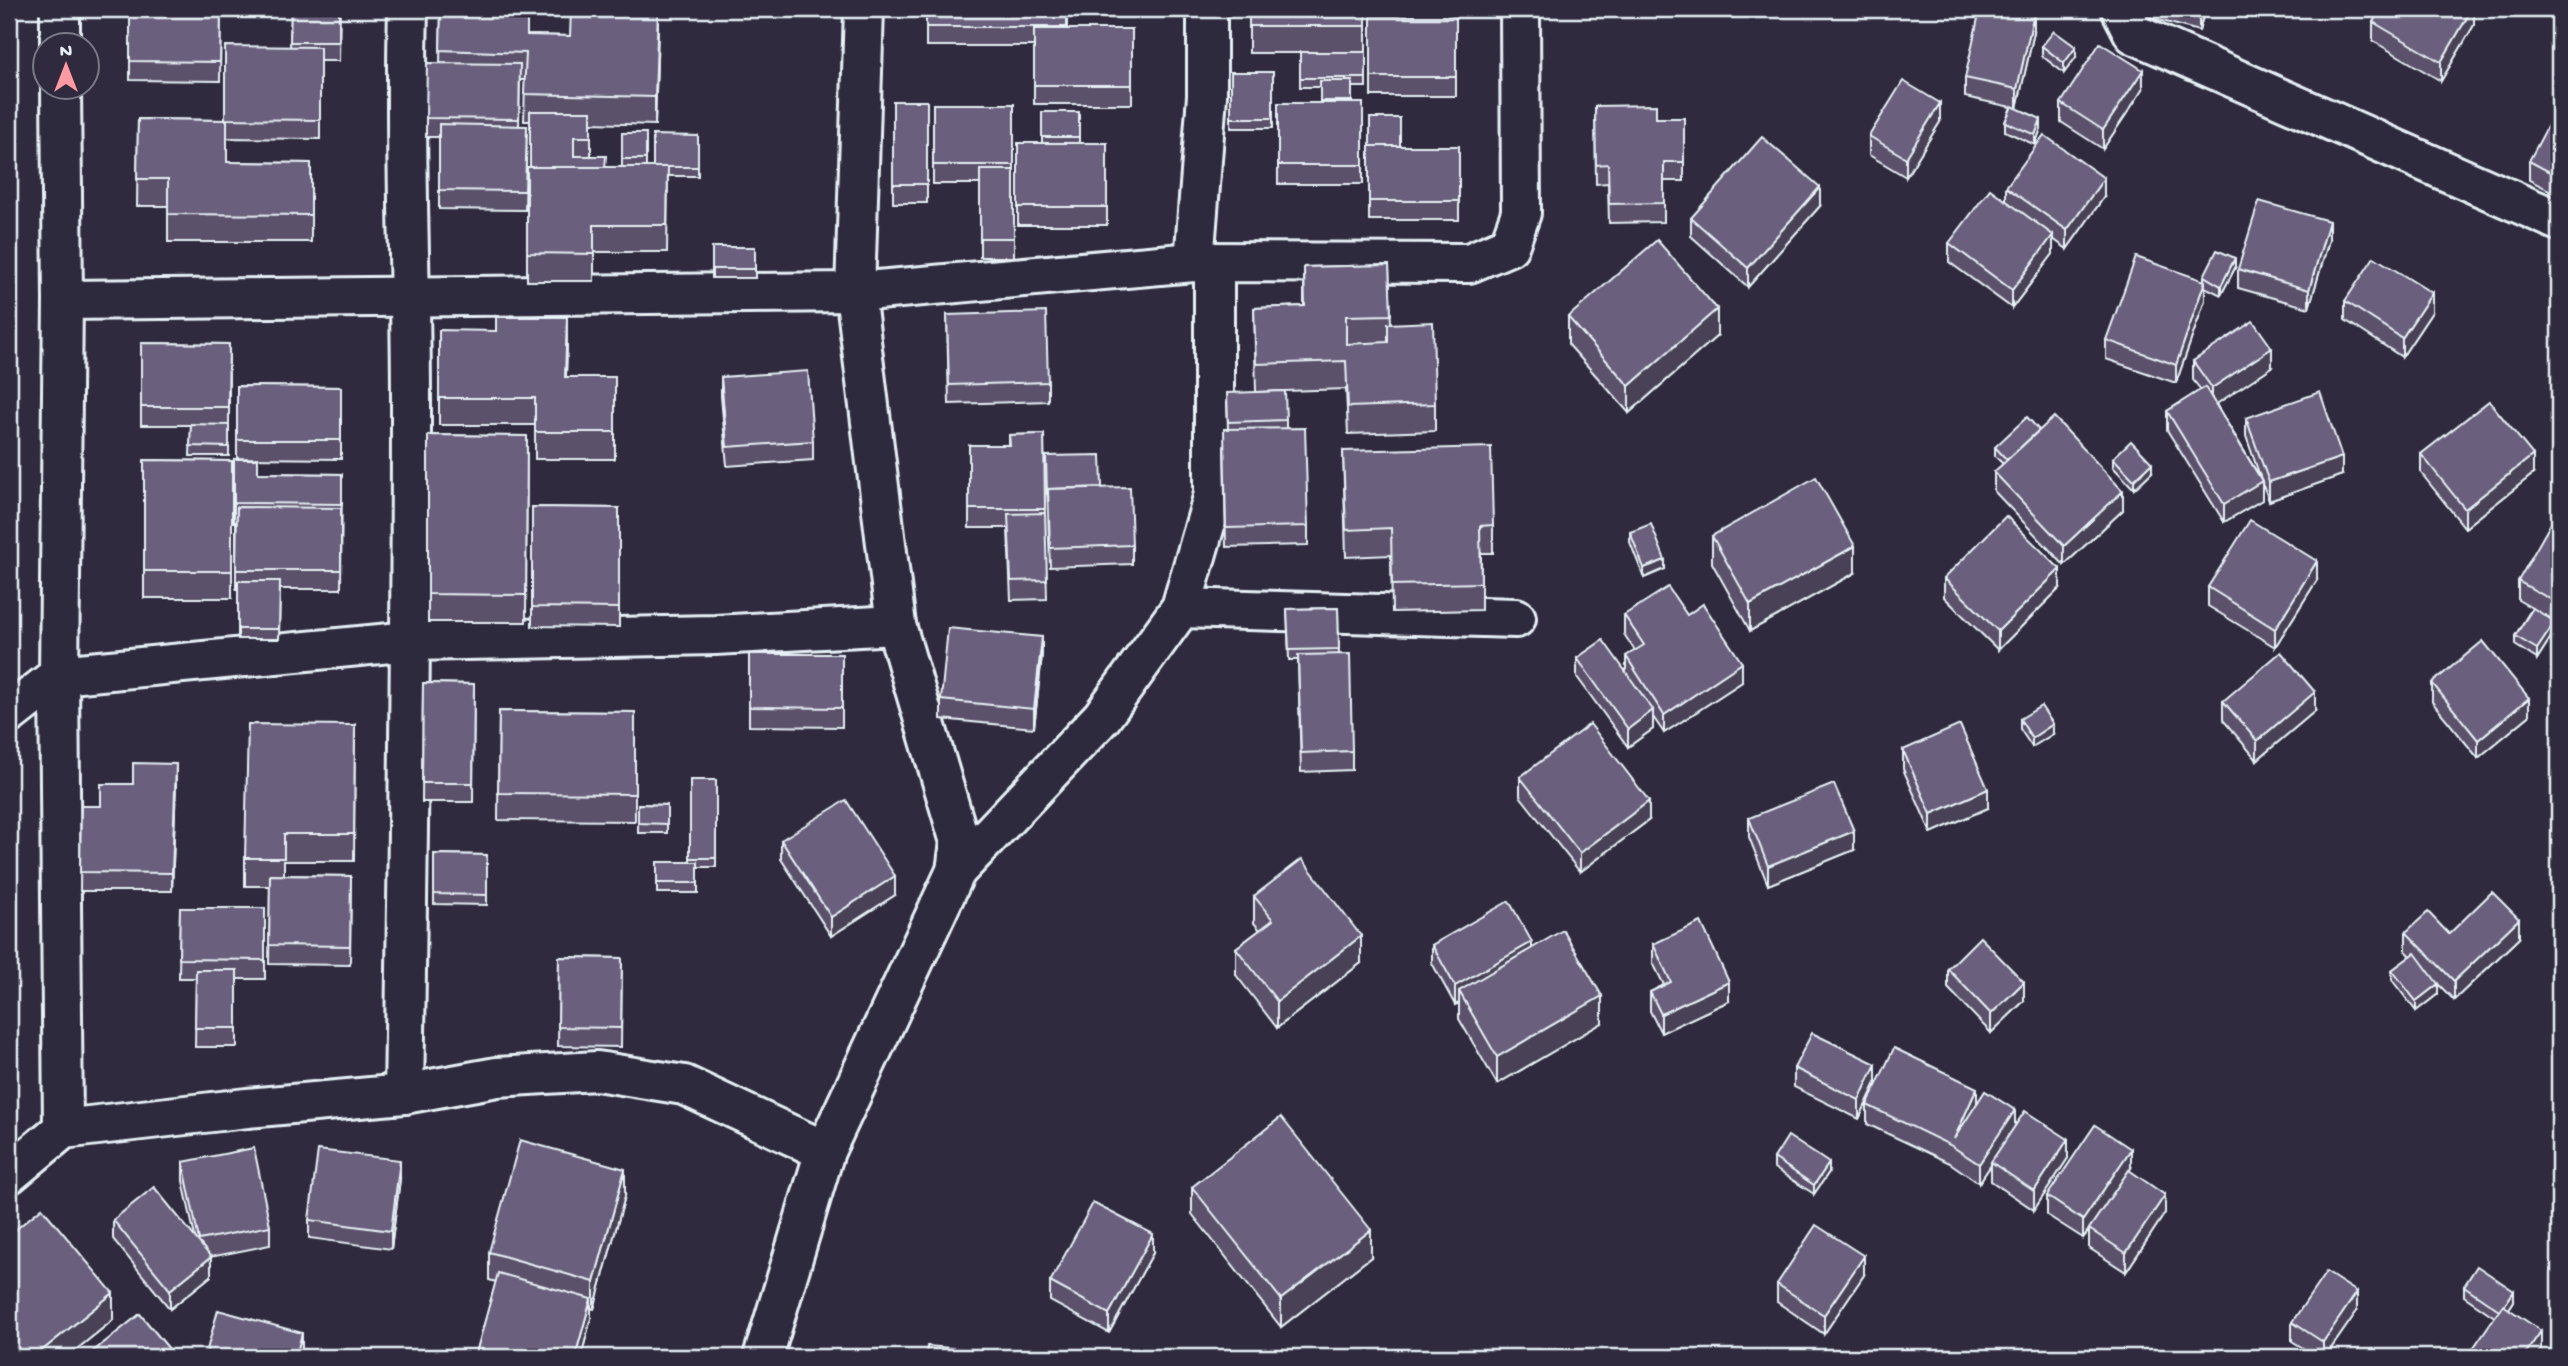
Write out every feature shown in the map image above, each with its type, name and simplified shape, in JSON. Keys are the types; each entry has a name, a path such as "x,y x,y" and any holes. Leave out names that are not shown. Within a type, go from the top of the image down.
{"street":[{"path":"60,9 61,32"},
{"path":"404,1094 411,642 411,295 405,89 408,9"},
{"path":"763,1357 825,1151 956,871 960,842 896,625 855,292 864,9"},
{"path":"956,871 1102,717 1181,608 1213,494 1204,262 1207,9"},
{"path":"63,300 855,292 1204,262 1469,263 1509,246 1521,213 1520,9"},
{"path":"2121,9 2134,34 2559,221"},
{"path":"61,102 63,300 60,675 63,1129"},
{"path":"1181,608 1516,618"},
{"path":"9,714 60,675 411,642 715,635 896,625"},
{"path":"9,1174 63,1129 247,1108 404,1094 497,1077 597,1071 684,1085 825,1151"}],"building":[{"path":"130,9 221,9 220,62 130,61"},
{"path":"291,9 339,9 339,42 290,42"},
{"path":"441,9 527,9 527,35 570,36 571,9 658,9 655,97 524,94 526,53 440,50"},
{"path":"926,9 1067,9 1067,27 926,27"},
{"path":"1249,9 1366,9 1366,26 1249,26"},
{"path":"1980,9 2012,9 2034,13 2017,89 1965,78"},
{"path":"2381,9 2472,9 2441,62 2373,22"},
{"path":"1371,16 1456,16 1456,77 1371,77"},
{"path":"1034,29 1132,29 1132,85 1034,85"},
{"path":"2054,31 2076,47 2064,63 2042,46"},
{"path":"2100,43 2143,70 2103,130 2061,103"},
{"path":"225,46 320,47 320,120 225,119"},
{"path":"1300,52 1366,52 1366,78 1300,78"},
{"path":"427,63 520,64 519,119 426,118"},
{"path":"1231,72 1273,72 1273,118 1231,118"},
{"path":"1320,81 1352,81 1352,101 1320,101"},
{"path":"1903,81 1940,103 1906,158 1869,136"},
{"path":"893,101 927,101 927,184 893,184"},
{"path":"1278,103 1363,103 1363,165 1278,165"},
{"path":"933,104 1014,104 1014,165 933,165"},
{"path":"1656,105 1656,118 1684,118 1684,162 1664,162 1664,203 1609,204 1608,164 1596,165 1595,106"},
{"path":"2012,106 2041,119 2035,135 2005,122"},
{"path":"530,111 591,111 591,137 574,137 574,156 606,156 605,167 530,167"},
{"path":"1042,112 1079,112 1079,137 1042,137"},
{"path":"2555,112 2559,114 2559,177 2529,161"},
{"path":"1370,118 1400,118 1400,146 1370,146"},
{"path":"138,119 227,120 227,162 311,163 311,215 168,214 168,179 137,179"},
{"path":"439,124 527,126 525,191 439,190"},
{"path":"622,133 646,133 646,159 622,159"},
{"path":"653,135 698,136 698,167 653,167"},
{"path":"2044,135 2104,178 2067,230 2006,187"},
{"path":"1762,137 1820,187 1748,268 1691,218"},
{"path":"1018,143 1107,143 1107,207 1018,207"},
{"path":"1369,146 1459,146 1459,201 1369,201"},
{"path":"527,167 668,167 667,225 594,225 594,254 527,253"},
{"path":"980,170 1014,170 1014,238 980,238"},
{"path":"1990,189 2053,235 2012,290 1949,243"},
{"path":"2259,201 2329,221 2309,290 2238,269"},
{"path":"1657,240 1717,309 1629,386 1568,317"},
{"path":"712,247 755,247 755,269 712,269"},
{"path":"2217,250 2235,258 2221,286 2204,276"},
{"path":"2136,257 2205,281 2176,365 2106,340"},
{"path":"2374,257 2432,293 2402,338 2345,301"},
{"path":"1389,265 1391,315 1346,316 1346,344 1388,342 1388,324 1433,322 1435,404 1348,407 1346,361 1256,364 1254,308 1305,306 1304,267"},
{"path":"1046,312 1048,382 949,385 947,315"},
{"path":"496,317 567,317 565,377 615,377 615,432 535,432 535,398 439,398 439,330 496,331"},
{"path":"2253,321 2272,348 2212,388 2193,361"},
{"path":"141,343 229,344 228,407 141,407"},
{"path":"808,371 813,441 727,447 721,377"},
{"path":"237,386 341,387 341,440 237,440"},
{"path":"2205,387 2262,481 2224,504 2167,411"},
{"path":"1285,391 1286,420 1228,422 1227,393"},
{"path":"2320,392 2342,457 2269,482 2246,418"},
{"path":"2489,401 2533,455 2465,509 2421,454"},
{"path":"2027,417 2039,430 2007,460 1995,447"},
{"path":"2054,417 2123,491 2064,546 1994,472"},
{"path":"191,424 229,425 229,447 190,446"},
{"path":"1305,428 1308,526 1226,528 1224,429"},
{"path":"1044,434 1045,509 969,509 969,445 1010,445 1009,435"},
{"path":"428,435 527,436 526,595 428,594"},
{"path":"2131,441 2152,463 2134,480 2113,458"},
{"path":"1491,447 1493,525 1480,526 1481,583 1392,585 1391,528 1346,530 1343,451"},
{"path":"1101,455 1102,487 1048,489 1047,494 1046,456"},
{"path":"234,459 258,459 258,473 342,474 342,504 234,503"},
{"path":"144,460 232,461 232,571 144,571"},
{"path":"1816,477 1855,546 1750,604 1712,536"},
{"path":"1130,487 1132,545 1050,548 1048,489"},
{"path":"237,507 341,508 341,570 236,570"},
{"path":"532,507 619,508 619,608 532,607"},
{"path":"1045,513 1047,580 1011,581 1008,514"},
{"path":"2006,516 2060,569 1998,631 1944,578"},
{"path":"2250,520 2317,561 2275,629 2208,587"},
{"path":"2551,523 2559,527 2559,604 2518,581"},
{"path":"1651,524 1665,560 1644,568 1630,532"},
{"path":"238,581 280,581 279,629 238,629"},
{"path":"1668,587 1687,615 1703,604 1742,663 1664,715 1626,656 1644,645 1624,615"},
{"path":"1338,608 1339,649 1289,650 1287,609"},
{"path":"2533,608 2555,622 2537,649 2515,636"},
{"path":"948,628 1042,637 1034,709 941,700"},
{"path":"1603,640 1653,710 1628,729 1577,658"},
{"path":"2483,641 2529,698 2478,740 2432,683"},
{"path":"2281,652 2315,692 2257,741 2223,701"},
{"path":"749,654 842,654 842,708 749,707"},
{"path":"1350,654 1352,751 1301,753 1298,655"},
{"path":"423,683 474,684 473,783 422,783"},
{"path":"2041,706 2053,724 2032,738 2020,719"},
{"path":"499,711 635,712 635,794 498,793"},
{"path":"248,724 355,725 354,834 284,834 284,858 245,858"},
{"path":"1590,724 1649,801 1580,853 1520,777"},
{"path":"1960,725 1988,789 1931,814 1903,750"},
{"path":"133,763 176,764 172,873 80,872 81,806 101,806 101,784 133,784"},
{"path":"690,780 716,780 716,858 690,858"},
{"path":"1834,784 1854,831 1768,866 1749,818"},
{"path":"846,800 895,876 831,917 781,840"},
{"path":"638,804 667,805 667,824 638,823"},
{"path":"434,854 487,855 487,895 434,894"},
{"path":"1302,859 1361,936 1277,1001 1236,948 1273,920 1254,896"},
{"path":"657,862 698,862 698,883 657,883"},
{"path":"270,875 351,876 350,946 269,945"},
{"path":"2492,892 2519,919 2454,981 2406,932 2428,912 2449,934"},
{"path":"1509,901 1532,942 1455,986 1432,945"},
{"path":"180,908 265,908 265,960 179,959"},
{"path":"1701,922 1729,982 1661,1014 1650,992 1671,982 1653,944"},
{"path":"1563,930 1602,996 1497,1057 1459,991"},
{"path":"1980,937 2024,982 1991,1014 1948,969"},
{"path":"2415,953 2438,984 2416,1001 2392,970"},
{"path":"559,957 622,958 621,1028 558,1027"},
{"path":"196,970 237,970 237,1028 195,1028"},
{"path":"1812,1033 1876,1064 1859,1100 1794,1068"},
{"path":"1894,1048 1977,1088 1954,1139 1985,1091 2015,1110 1979,1164 1950,1145 1867,1105"},
{"path":"2025,1111 2068,1139 2034,1191 1991,1162"},
{"path":"1281,1117 1371,1230 1281,1299 1192,1187"},
{"path":"2095,1125 2131,1149 2083,1220 2047,1196"},
{"path":"1788,1136 1829,1163 1814,1185 1774,1158"},
{"path":"520,1140 625,1169 594,1282 489,1252"},
{"path":"254,1148 270,1226 199,1240 183,1162"},
{"path":"318,1150 400,1160 391,1231 309,1220"},
{"path":"2129,1170 2165,1195 2126,1253 2089,1229"},
{"path":"154,1187 211,1257 170,1290 113,1220"},
{"path":"1093,1203 1153,1234 1109,1314 1050,1282"},
{"path":"42,1208 113,1293 34,1357 21,1357 9,1342 9,1235"},
{"path":"1816,1225 1864,1256 1824,1315 1777,1284"},
{"path":"2477,1266 2514,1291 2499,1310 2464,1286"},
{"path":"2326,1272 2357,1292 2323,1342 2292,1322"},
{"path":"498,1273 591,1299 575,1357 475,1357"},
{"path":"2503,1305 2541,1331 2523,1357 2467,1357"},
{"path":"218,1310 302,1333 296,1357 205,1357"},
{"path":"140,1314 170,1350 162,1357 86,1357"},
{"path":"927,1346 986,1351 985,1357 926,1357"},
{"path":"2105,1351 2114,1357 2101,1357"}]}
